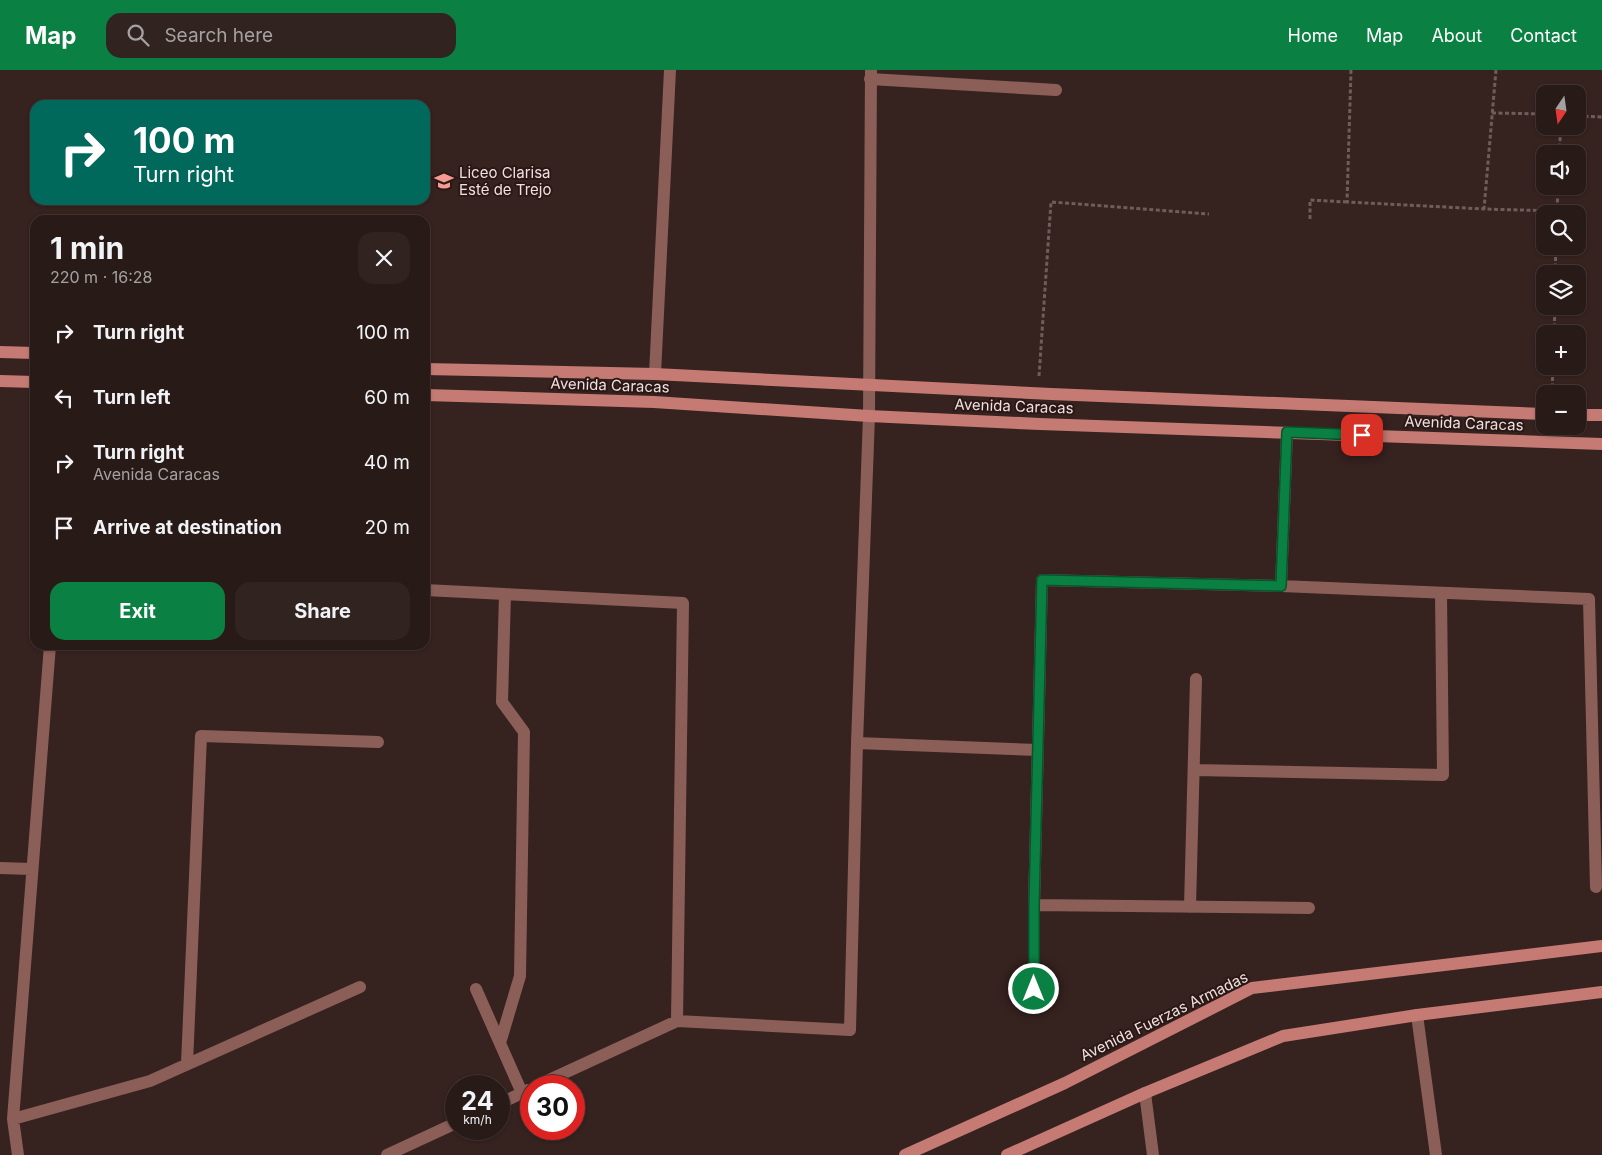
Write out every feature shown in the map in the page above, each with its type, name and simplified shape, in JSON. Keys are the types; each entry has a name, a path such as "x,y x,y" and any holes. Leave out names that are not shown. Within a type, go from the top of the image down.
{"main road":[{"path":"0,352 30,353"},
{"name":"Avenida Caracas","path":"430,369 655,374 1038,394 1536,414"},
{"path":"0,381 30,382"},
{"name":"Avenida Caracas","path":"430,395 654,402 869,416 1602,444"},
{"path":"1586,415 1602,415"},
{"name":"Avenida Fuerzas Armadas","path":"905,1155 1065,1083 1252,988 1602,946"},
{"path":"1007,1155 1145,1093 1283,1036 1417,1015 1602,992"}],"street":[{"path":"655,374 670,70"},
{"path":"560,1075 677,1021 850,1030 857,743 869,416 871,74 1056,90"},
{"path":"1281,586 1287,432"},
{"path":"1034,989 1034,905 1042,580 1281,586 1589,599 1596,886"},
{"path":"430,590 683,603 677,1021"},
{"path":"1194,770 1443,775 1441,592"},
{"path":"500,1043 520,976 524,732 502,702 505,594"},
{"path":"18,1155 13,1119 50,650"},
{"path":"1190,908 1196,679"},
{"path":"187,1064 201,736 378,742"},
{"path":"857,743 1038,750"},
{"path":"0,868 32,869"},
{"path":"1034,905 1309,908"},
{"path":"13,1119 150,1081 360,987"},
{"path":"476,989 500,1043 520,1080"},
{"path":"1417,1015 1436,1155"},
{"path":"1145,1093 1153,1155"},
{"path":"388,1155 445,1128"}],"path":[{"path":"1347,202 1351,70"},
{"path":"1484,208 1496,70"},
{"path":"1492,113 1536,114"},
{"path":"1586,116 1602,117"},
{"path":"1310,219 1310,200 1536,211"},
{"path":"1038,394 1051,202 1209,214"}],"place":[{"name":"Liceo Clarisa Esté de Trejo","path":"444,181"}],"route":[{"path":"1034,989 1034,905 1042,580 1281,586 1287,432 1362,435"}]}
